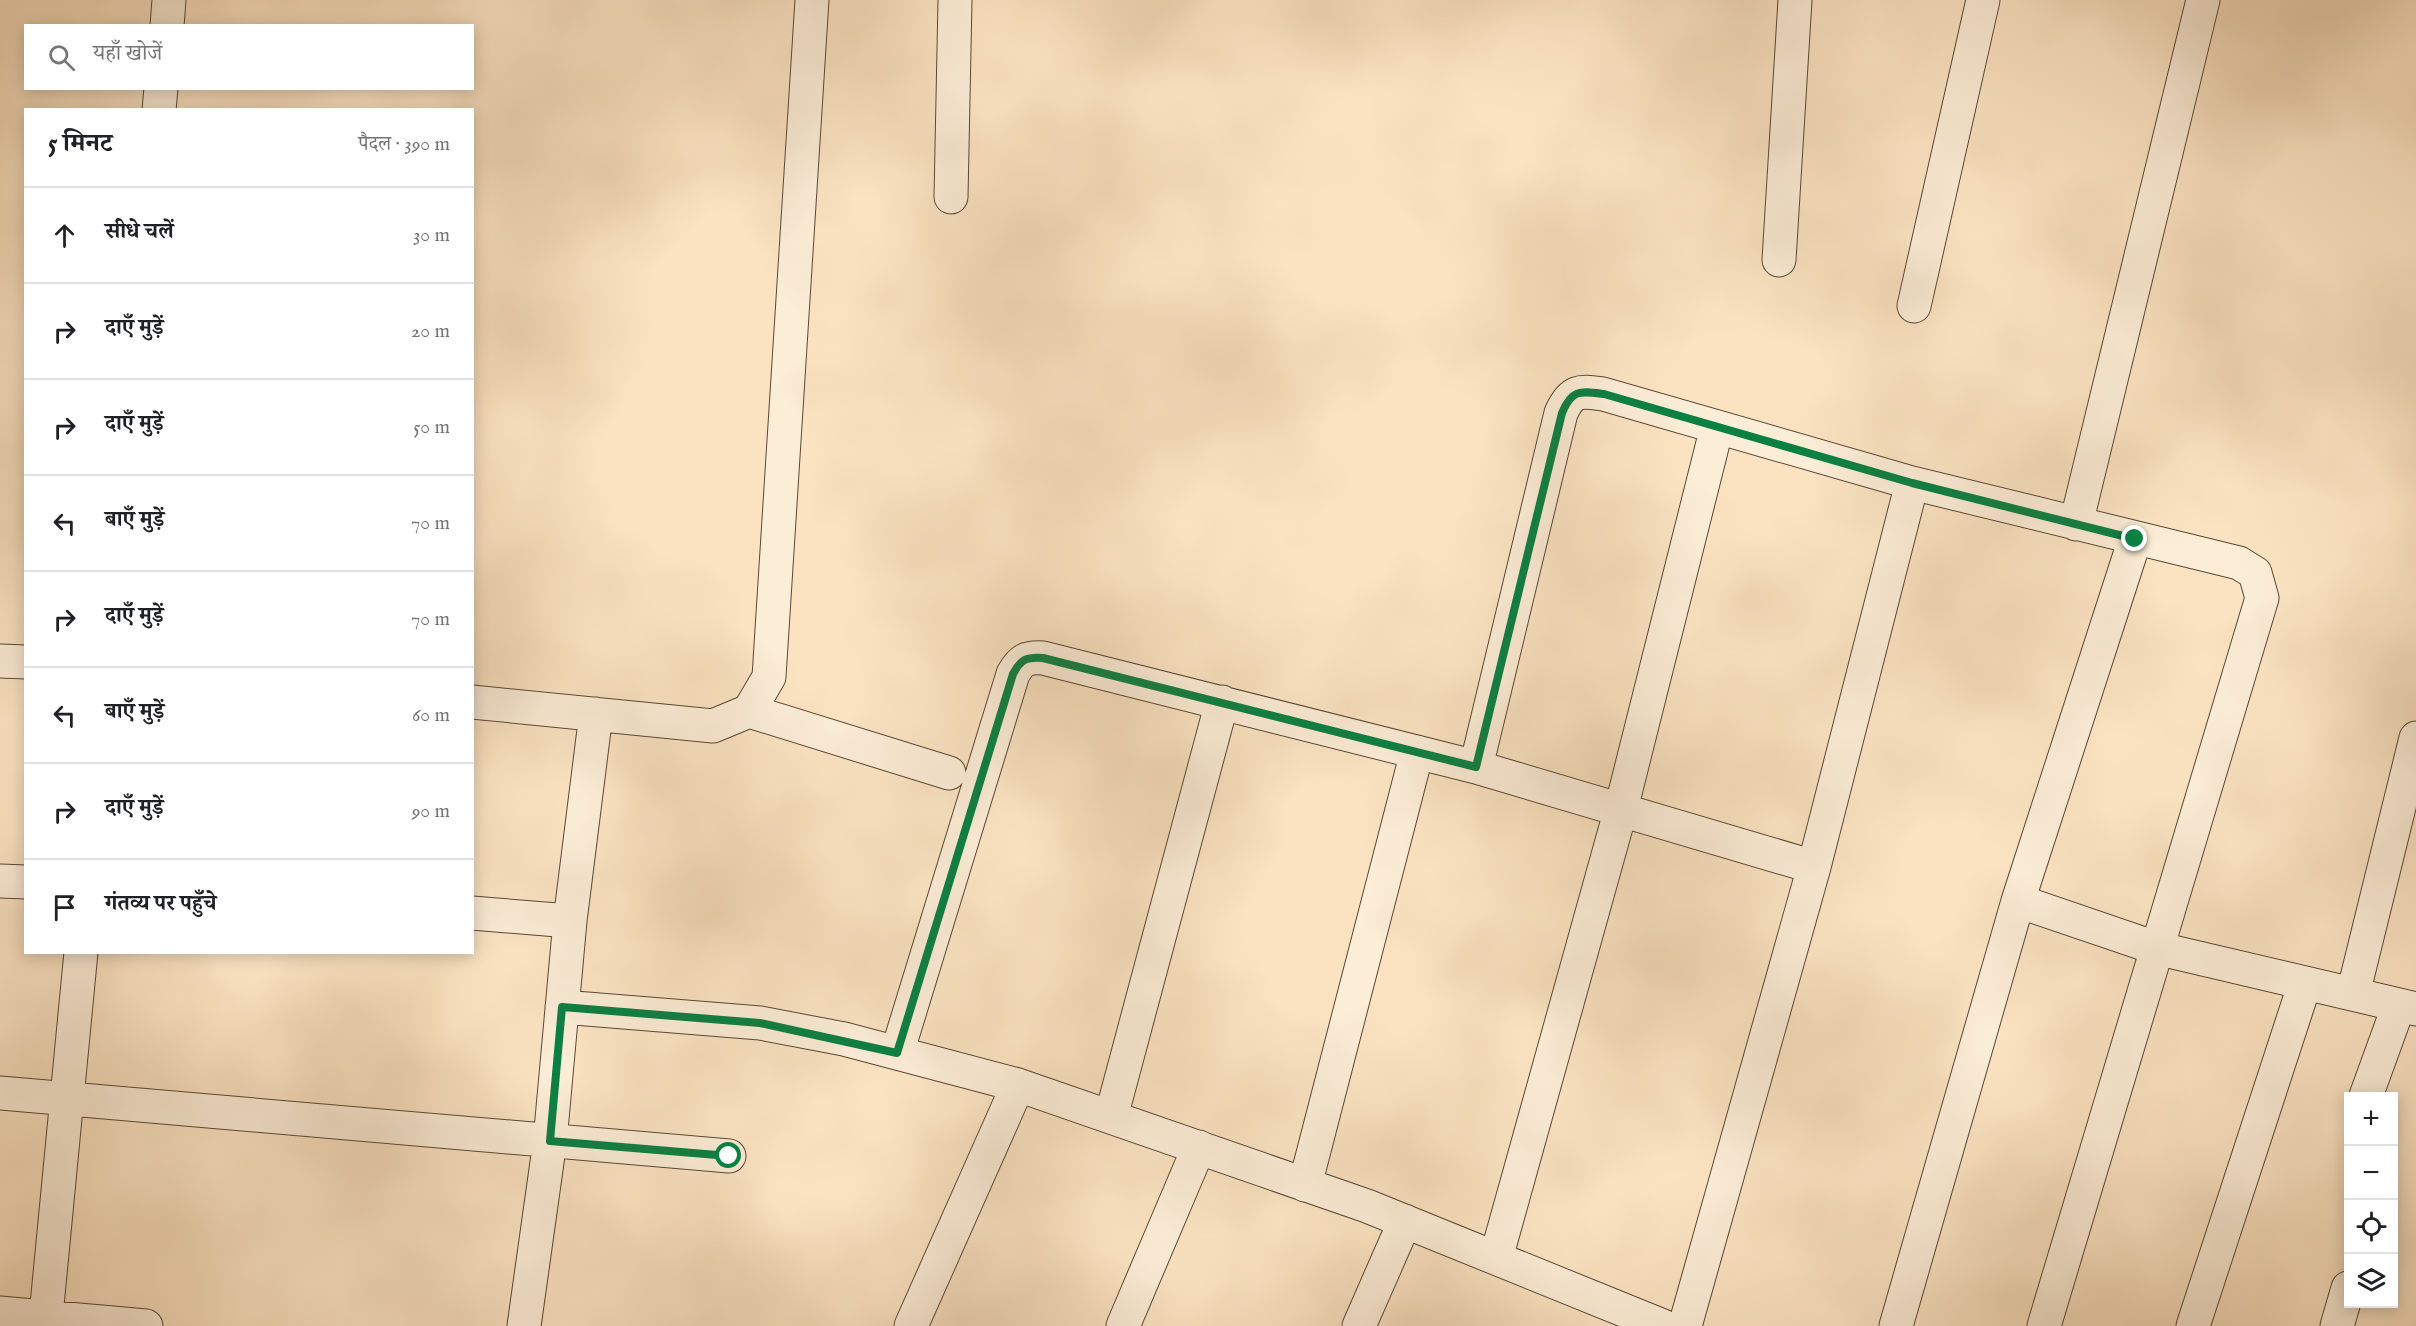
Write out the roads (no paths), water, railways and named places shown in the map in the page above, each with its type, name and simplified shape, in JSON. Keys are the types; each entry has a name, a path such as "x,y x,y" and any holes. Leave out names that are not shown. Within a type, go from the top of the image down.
{"street":[{"path":"167,24 170,0"},
{"path":"474,702 713,726 749,711 769,676 812,0"},
{"path":"951,197 955,0"},
{"path":"1779,260 1795,0"},
{"path":"1914,306 1983,0"},
{"path":"2076,524 2203,0"},
{"path":"159,108 161,90"},
{"path":"1476,767 1562,413 1568,398 1581,392 1604,394 1912,483 2239,563 2255,573 2262,598 2044,1326"},
{"path":"1496,1258 1621,810 1717,427"},
{"path":"1685,1326 1814,867 1912,483"},
{"path":"1896,1326 2018,901 2135,539"},
{"path":"897,1053 1013,674 1019,662 1028,657 1043,658 1476,767 1814,867"},
{"path":"0,661 24,662"},
{"path":"1111,1117 1222,702"},
{"path":"749,711 949,773"},
{"path":"524,1326 550,1141 570,921 596,714"},
{"path":"2353,994 2416,738"},
{"path":"1305,1185 1417,752"},
{"path":"0,881 24,882"},
{"path":"2018,901 2156,948 2408,1007 2368,1092"},
{"path":"474,913 570,921"},
{"path":"45,1322 81,954"},
{"path":"2193,1326 2305,983"},
{"path":"562,1007 760,1023 897,1053 1018,1085 1405,1221 1496,1258 1598,1314 1663,1326"},
{"path":"911,1326 1018,1085"},
{"path":"0,1093 729,1156"},
{"path":"1124,1326 1199,1147"},
{"path":"1359,1326 1405,1221"},
{"path":"2337,1326 2344,1304"},
{"path":"0,1313 45,1322 146,1326"}]}
